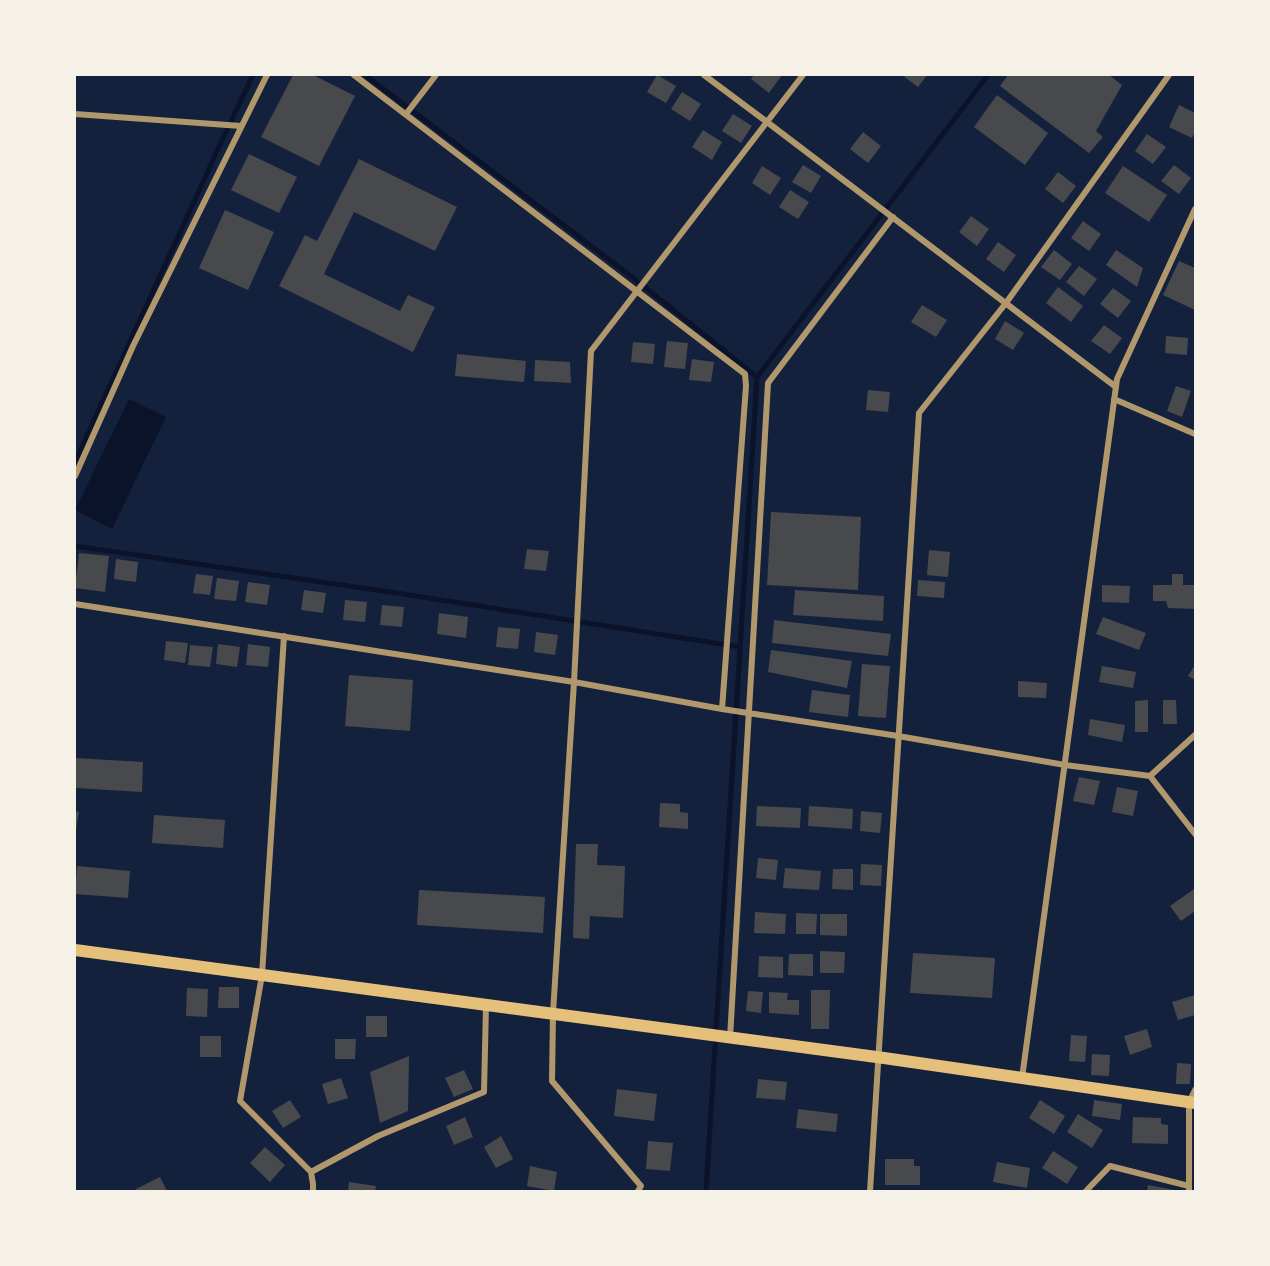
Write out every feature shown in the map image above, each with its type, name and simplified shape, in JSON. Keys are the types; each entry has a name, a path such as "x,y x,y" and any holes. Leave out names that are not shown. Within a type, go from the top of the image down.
{"main road":[{"path":"75,950 553,1013 1192,1102"}],"street":[{"path":"75,476 133,346 267,75"},
{"path":"354,75 745,374 746,386 722,709"},
{"path":"406,114 436,75"},
{"path":"704,75 1116,387"},
{"path":"638,1191 641,1186 552,1081 553,1013 574,682 591,351 803,75"},
{"path":"870,1191 919,413 1006,303 1169,75"},
{"path":"75,114 241,126"},
{"path":"1022,1078 1117,379 1195,209"},
{"path":"732,1038 768,383 892,217"},
{"path":"1114,399 1195,434"},
{"path":"75,604 574,682 722,709 1065,765 1150,776 1195,834"},
{"path":"284,636 262,975 240,1101 311,1172 313,1191"},
{"path":"1150,776 1195,735"},
{"path":"311,1172 378,1136 484,1092 486,1004"},
{"path":"1086,1191 1110,1166 1190,1189 1192,1102 1195,1090"}],"water":[{"path":"129,399 166,417 112,529 75,510"}],"building":[{"path":"293,75 313,75 355,96 319,166 261,137"},
{"path":"657,75 676,86 666,103 647,92"},
{"path":"754,75 782,75 769,93 751,79"},
{"path":"902,75 927,75 918,87"},
{"path":"1008,75 1109,75 1122,85 1096,131 1103,137 1089,153 1000,86"},
{"path":"682,92 701,104 690,121 671,109"},
{"path":"997,95 1048,133 1025,165 974,127"},
{"path":"1179,105 1195,113 1195,131 1192,138 1169,127"},
{"path":"733,114 752,126 741,143 722,131"},
{"path":"703,130 722,142 712,160 692,147"},
{"path":"863,132 881,146 868,163 850,149"},
{"path":"1147,134 1166,147 1153,164 1135,151"},
{"path":"249,154 297,177 279,213 231,190"},
{"path":"359,159 457,207 435,251 354,212 324,274 400,311 408,295 435,307 413,352 279,286 305,235 317,241"},
{"path":"803,165 821,176 811,193 792,182"},
{"path":"1174,165 1191,178 1179,194 1161,181"},
{"path":"762,166 781,178 770,195 752,183"},
{"path":"1123,166 1167,195 1149,222 1105,193"},
{"path":"1058,172 1076,186 1063,203 1045,189"},
{"path":"790,190 809,202 798,219 779,207"},
{"path":"225,210 274,232 248,290 199,268"},
{"path":"971,216 989,229 977,246 959,232"},
{"path":"1083,221 1101,234 1089,251 1071,238"},
{"path":"998,242 1016,255 1004,272 986,259"},
{"path":"1054,250 1072,264 1060,280 1041,267"},
{"path":"1116,250 1143,268 1137,287 1106,265"},
{"path":"1179,261 1195,268 1195,310 1163,295"},
{"path":"1079,266 1097,279 1084,296 1066,282"},
{"path":"1058,287 1083,306 1071,322 1046,303"},
{"path":"1113,288 1131,301 1118,318 1100,304"},
{"path":"922,305 947,320 936,337 911,322"},
{"path":"1005,321 1024,333 1013,350 995,339"},
{"path":"1104,325 1122,338 1110,354 1091,341"},
{"path":"1166,336 1188,338 1187,355 1165,353"},
{"path":"667,341 688,343 685,369 664,367"},
{"path":"633,342 655,344 653,364 631,362"},
{"path":"457,354 526,361 524,382 455,376"},
{"path":"692,359 714,362 711,382 689,380"},
{"path":"535,360 570,362 571,383 534,381"},
{"path":"1176,386 1191,391 1182,417 1167,411"},
{"path":"868,390 890,392 888,412 866,410"},
{"path":"771,512 861,517 858,590 767,585"},
{"path":"527,549 549,551 546,571 524,569"},
{"path":"929,550 950,552 948,577 927,575"},
{"path":"79,553 109,556 105,592 75,588"},
{"path":"116,559 138,562 136,582 114,579"},
{"path":"196,574 213,576 210,595 193,593"},
{"path":"1172,574 1183,574 1183,585 1195,585 1195,609 1168,608 1166,601 1153,601 1153,585 1172,585"},
{"path":"217,578 239,581 236,601 214,599"},
{"path":"918,580 945,582 944,598 917,596"},
{"path":"248,582 270,585 267,605 245,602"},
{"path":"1102,585 1130,586 1129,603 1102,602"},
{"path":"304,590 326,593 323,613 301,610"},
{"path":"795,590 884,596 883,621 793,615"},
{"path":"345,600 367,602 365,622 343,620"},
{"path":"382,605 404,607 402,627 380,625"},
{"path":"439,613 468,617 466,638 437,634"},
{"path":"1103,617 1146,633 1139,650 1096,634"},
{"path":"774,620 891,634 888,656 772,643"},
{"path":"498,627 520,629 518,649 496,647"},
{"path":"536,632 558,635 555,655 534,652"},
{"path":"166,641 188,643 185,663 164,660"},
{"path":"218,644 240,647 237,667 216,664"},
{"path":"248,644 270,647 268,667 246,665"},
{"path":"190,645 213,647 210,667 188,665"},
{"path":"771,650 852,661 847,688 768,672"},
{"path":"862,664 890,666 886,718 858,716"},
{"path":"1195,665 1195,680 1188,676"},
{"path":"1102,666 1136,672 1133,688 1099,682"},
{"path":"349,675 413,680 410,731 345,726"},
{"path":"1018,681 1047,683 1046,698 1018,697"},
{"path":"812,690 850,695 848,717 809,712"},
{"path":"1148,700 1148,732 1135,732 1135,701"},
{"path":"1163,700 1176,700 1177,724 1163,724"},
{"path":"1090,719 1125,725 1122,742 1088,735"},
{"path":"75,758 143,762 142,792 75,788"},
{"path":"1079,777 1100,781 1094,805 1073,801"},
{"path":"1117,787 1138,791 1133,816 1112,812"},
{"path":"660,803 680,804 680,812 688,813 688,829 659,827"},
{"path":"757,806 801,808 800,828 756,826"},
{"path":"809,806 853,809 852,829 808,826"},
{"path":"75,811 79,812 76,829 75,829"},
{"path":"861,811 882,813 880,833 860,831"},
{"path":"154,815 225,820 223,848 152,843"},
{"path":"576,844 598,844 597,865 625,866 623,918 590,916 589,939 573,938"},
{"path":"758,858 778,860 776,880 756,878"},
{"path":"861,864 882,865 881,886 860,885"},
{"path":"77,866 130,871 128,898 75,894"},
{"path":"785,868 821,871 819,890 783,888"},
{"path":"833,869 853,869 853,890 832,889"},
{"path":"1194,889 1195,911 1181,921 1170,906"},
{"path":"419,890 545,897 543,933 417,925"},
{"path":"755,912 786,914 785,934 754,933"},
{"path":"796,913 817,914 816,934 796,934"},
{"path":"820,914 847,914 847,936 820,935"},
{"path":"820,951 845,952 844,973 820,973"},
{"path":"913,953 995,958 992,998 910,993"},
{"path":"789,954 813,954 813,976 788,975"},
{"path":"759,956 783,957 783,978 758,977"},
{"path":"219,987 239,987 239,1008 218,1008"},
{"path":"187,988 208,989 207,1017 186,1016"},
{"path":"811,990 830,990 829,1029 811,1029"},
{"path":"748,991 763,992 761,1013 746,1011"},
{"path":"769,992 788,993 787,1000 799,1000 799,1015 769,1013"},
{"path":"1195,995 1195,1015 1178,1020 1172,1002"},
{"path":"366,1016 387,1016 387,1037 366,1037"},
{"path":"1147,1029 1152,1047 1130,1055 1124,1036"},
{"path":"1071,1035 1087,1036 1085,1062 1069,1061"},
{"path":"200,1036 221,1036 221,1057 200,1057"},
{"path":"335,1039 356,1039 355,1059 335,1059"},
{"path":"1092,1054 1110,1055 1109,1076 1091,1075"},
{"path":"409,1056 408,1111 380,1123 370,1072"},
{"path":"1177,1063 1191,1064 1190,1084 1176,1084"},
{"path":"464,1070 473,1089 454,1097 445,1078"},
{"path":"341,1078 348,1098 328,1104 322,1084"},
{"path":"758,1079 787,1082 785,1100 756,1098"},
{"path":"617,1089 657,1094 654,1121 614,1116"},
{"path":"290,1100 301,1117 283,1128 272,1111"},
{"path":"1040,1100 1065,1116 1054,1134 1029,1118"},
{"path":"1094,1100 1122,1104 1120,1120 1092,1116"},
{"path":"798,1109 838,1114 836,1132 796,1128"},
{"path":"1078,1114 1103,1130 1092,1148 1067,1132"},
{"path":"465,1117 473,1137 454,1145 446,1126"},
{"path":"1133,1117 1161,1118 1161,1124 1168,1125 1168,1144 1132,1143"},
{"path":"501,1136 513,1159 496,1168 484,1147"},
{"path":"648,1141 673,1143 670,1171 646,1169"},
{"path":"265,1147 285,1165 270,1182 250,1163"},
{"path":"1053,1151 1078,1167 1067,1184 1042,1168"},
{"path":"885,1159 914,1159 914,1166 920,1166 920,1185 885,1185"},
{"path":"997,1162 1030,1168 1027,1188 993,1182"},
{"path":"530,1166 557,1172 554,1191 527,1186"},
{"path":"160,1177 167,1191 137,1191 136,1189"},
{"path":"349,1182 376,1186 375,1191 348,1191"},
{"path":"1148,1185 1174,1190 1174,1191 1147,1191"}],"waterway":[{"path":"75,462 253,75"},
{"path":"365,75 636,280 757,377"},
{"path":"706,1191 757,377 988,75"},
{"path":"75,546 740,647"}]}
